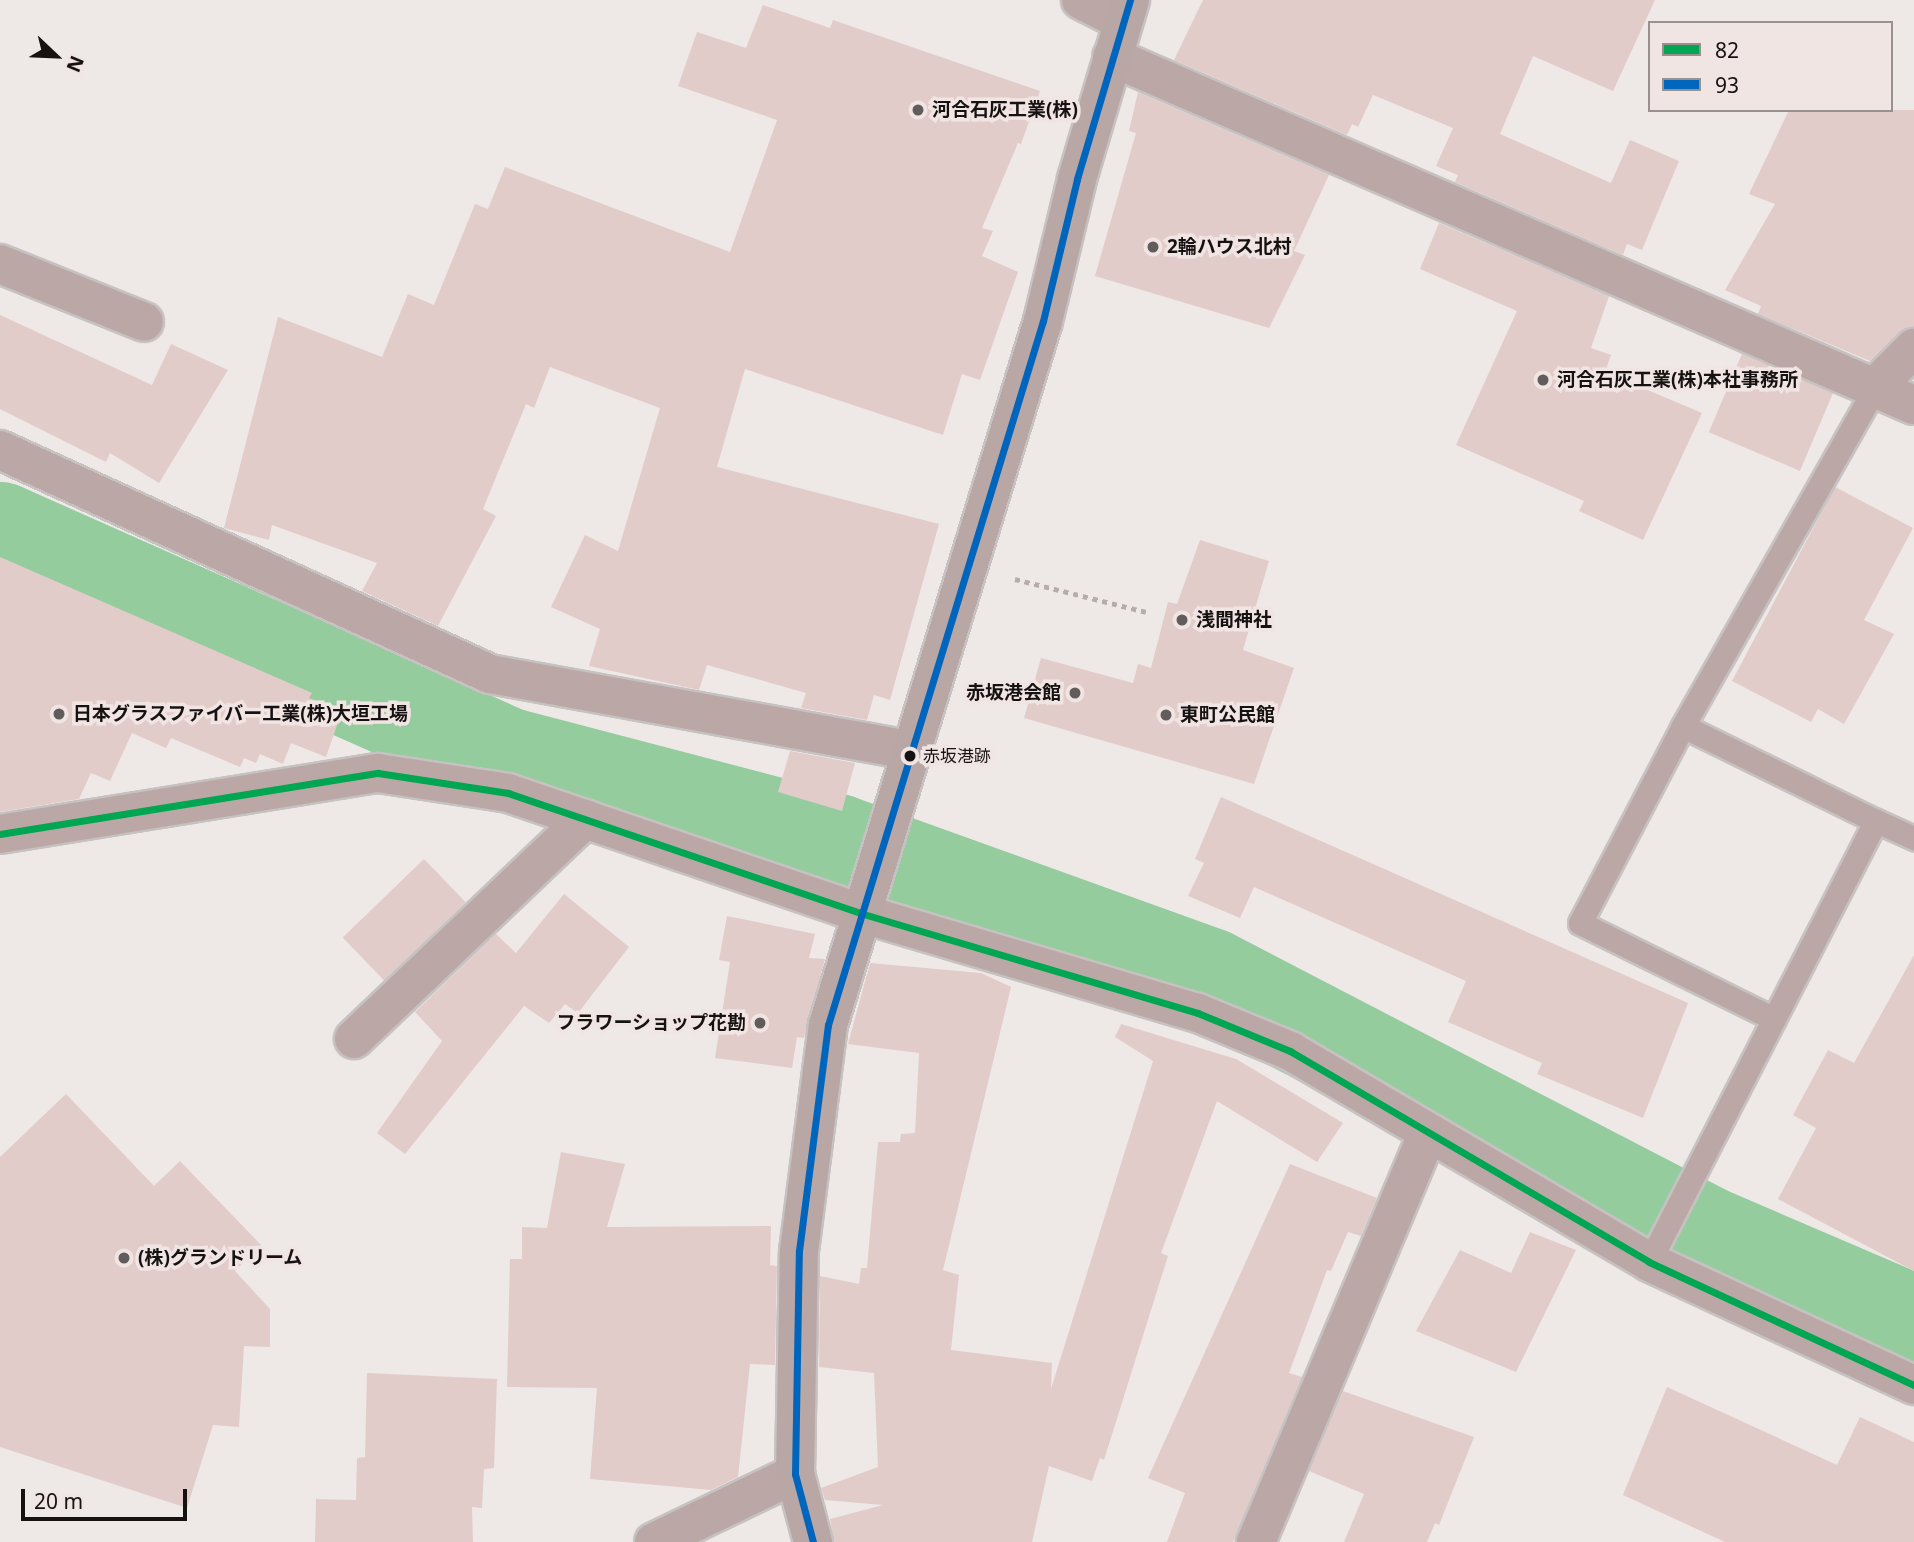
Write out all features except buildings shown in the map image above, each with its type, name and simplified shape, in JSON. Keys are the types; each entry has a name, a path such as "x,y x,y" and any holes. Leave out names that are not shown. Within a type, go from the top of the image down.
{"main road":[{"path":"813,1542 795,1474 799,1251 828,1025 865,899 892,825 967,567 1043,321 1126,10"}],"street":[{"path":"1081,0 1126,10"},
{"path":"1112,57 1876,386 1914,405"},
{"path":"0,264 144,322"},
{"path":"1876,386 1914,348"},
{"path":"0,450 490,674 913,751"},
{"path":"0,834 378,773 508,793 585,819 865,899 1198,1013 1290,1051 1428,1133 1655,1248 1914,1385"},
{"path":"354,1039 585,819"},
{"path":"1256,1542 1428,1133"},
{"path":"654,1542 795,1474"}],"lane":[{"path":"1774,1019 1580,923 1683,726 1876,386"},
{"path":"1683,726 1914,838"},
{"path":"1655,1248 1876,821"}],"path":[{"path":"967,567 1146,612"}],"waterway":[{"path":"0,532 506,757 837,844 1209,978 1706,1236 1914,1325"}],"transit line":[{"name":"93","path":"813,1542 795,1474 799,1251 828,1025 1043,321 1077,179 1130,0"},
{"name":"82","path":"0,834 378,773 508,793 860,913 1198,1013 1290,1051 1649,1262 1914,1385"}],"place":[{"name":"河合石灰工業(株)","path":"918,110"},
{"name":"2輪ハウス北村","path":"1153,247"},
{"name":"河合石灰工業(株)本社事務所","path":"1543,380"},
{"name":"浅間神社","path":"1182,620"},
{"name":"赤坂港会館","path":"1075,693"},
{"name":"日本グラスファイバー工業(株)大垣工場","path":"59,714"},
{"name":"東町公民館","path":"1166,715"},
{"name":"赤坂港跡","path":"910,756"},
{"name":"フラワーショップ花勘","path":"760,1023"},
{"name":"(株)グランドリーム","path":"124,1258"}]}
